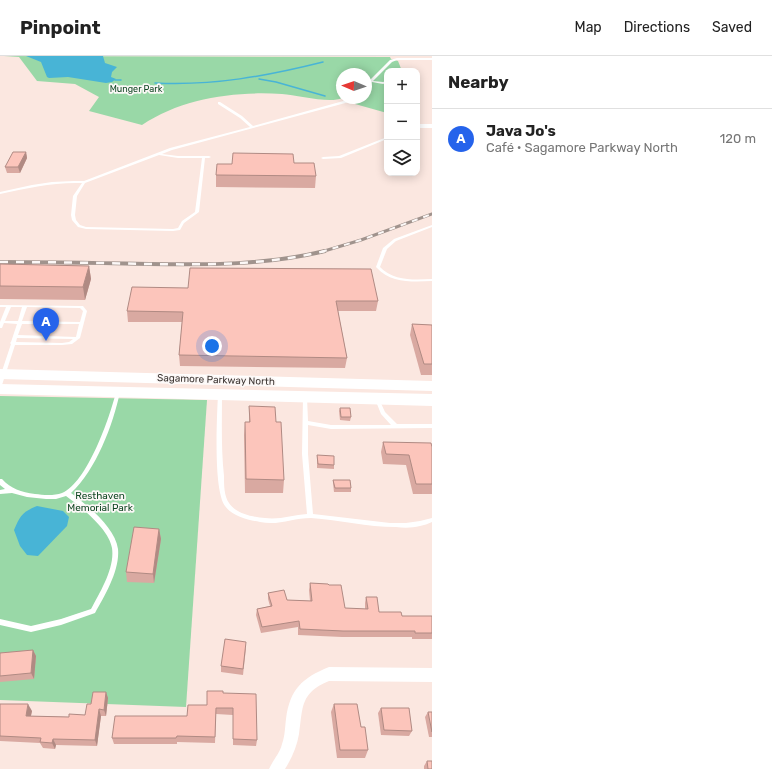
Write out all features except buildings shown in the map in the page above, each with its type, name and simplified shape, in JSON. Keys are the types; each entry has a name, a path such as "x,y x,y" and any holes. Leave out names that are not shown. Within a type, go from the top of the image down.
{"main road":[{"name":"Sagamore Parkway North","path":"1,381 432,386"},
{"name":"Sagamore Parkway North","path":"1,381 118,392 432,400"}],"street":[{"path":"420,126 432,126"},
{"path":"277,769 287,753 292,737 293,718 297,701 305,687 317,679 329,674 432,675"}],"lane":[{"path":"372,80 390,62 397,59 432,59"},
{"path":"379,73 383,74"},
{"path":"372,81 384,83"},
{"path":"220,103 241,117 252,127"},
{"path":"0,193 53,183 72,181 84,182 171,149 337,104"},
{"path":"323,158 340,157 384,139"},
{"path":"158,154 178,157 208,157"},
{"path":"84,182 75,196 73,210 74,220 79,226 86,228 179,229 183,222 197,212 204,157"},
{"path":"432,226 395,240 385,248 378,267 381,271 391,276 409,281 432,280"},
{"path":"0,306 81,307 85,311 78,338 70,343 12,343"},
{"path":"0,327 9,306"},
{"path":"1,381 25,306"},
{"path":"2,322 82,323"},
{"path":"15,336 78,338"},
{"path":"0,492 11,491 38,497 68,493 76,486 98,452 118,392"},
{"path":"220,394 219,434 223,492 226,503 235,512 249,518 270,521 310,516 356,522 404,525 424,524 432,520"},
{"path":"305,396 305,454 310,516"},
{"path":"377,398 383,413 395,426"},
{"path":"306,423 331,427 432,426"},
{"path":"0,481 11,491"},
{"path":"0,622 31,629 61,622 93,611 104,590 116,556 111,536 98,520 68,493"}],"green space":[{"name":"Munger Park","path":"4,56 390,57 391,59 398,61 401,68 384,68 384,112 355,104 372,104 372,68 336,68 336,100 322,100 264,93 227,95 209,98 174,108 142,125 89,111 99,97 75,84 37,81 19,57"},
{"name":"Resthaven Memorial Park","path":"0,396 207,400 186,707 0,700"}],"water":[{"path":"26,56 103,56 105,63 117,67 112,72 111,77 116,79 112,82 106,83 68,77 49,78 47,77 41,62"},
{"path":"37,506 63,511 69,517 67,526 38,556 27,555 20,546 14,530 22,515 28,510"}],"waterway":[{"path":"155,83 177,84 240,79 281,72 323,62"},
{"path":"259,79 276,82 325,96"},
{"path":"115,80 121,80"}],"railway":[{"path":"322,252 361,240 432,214"},
{"path":"0,262 216,264 260,262 322,252"}],"place":[{"name":"Java Jo's","path":"46,341"}]}
